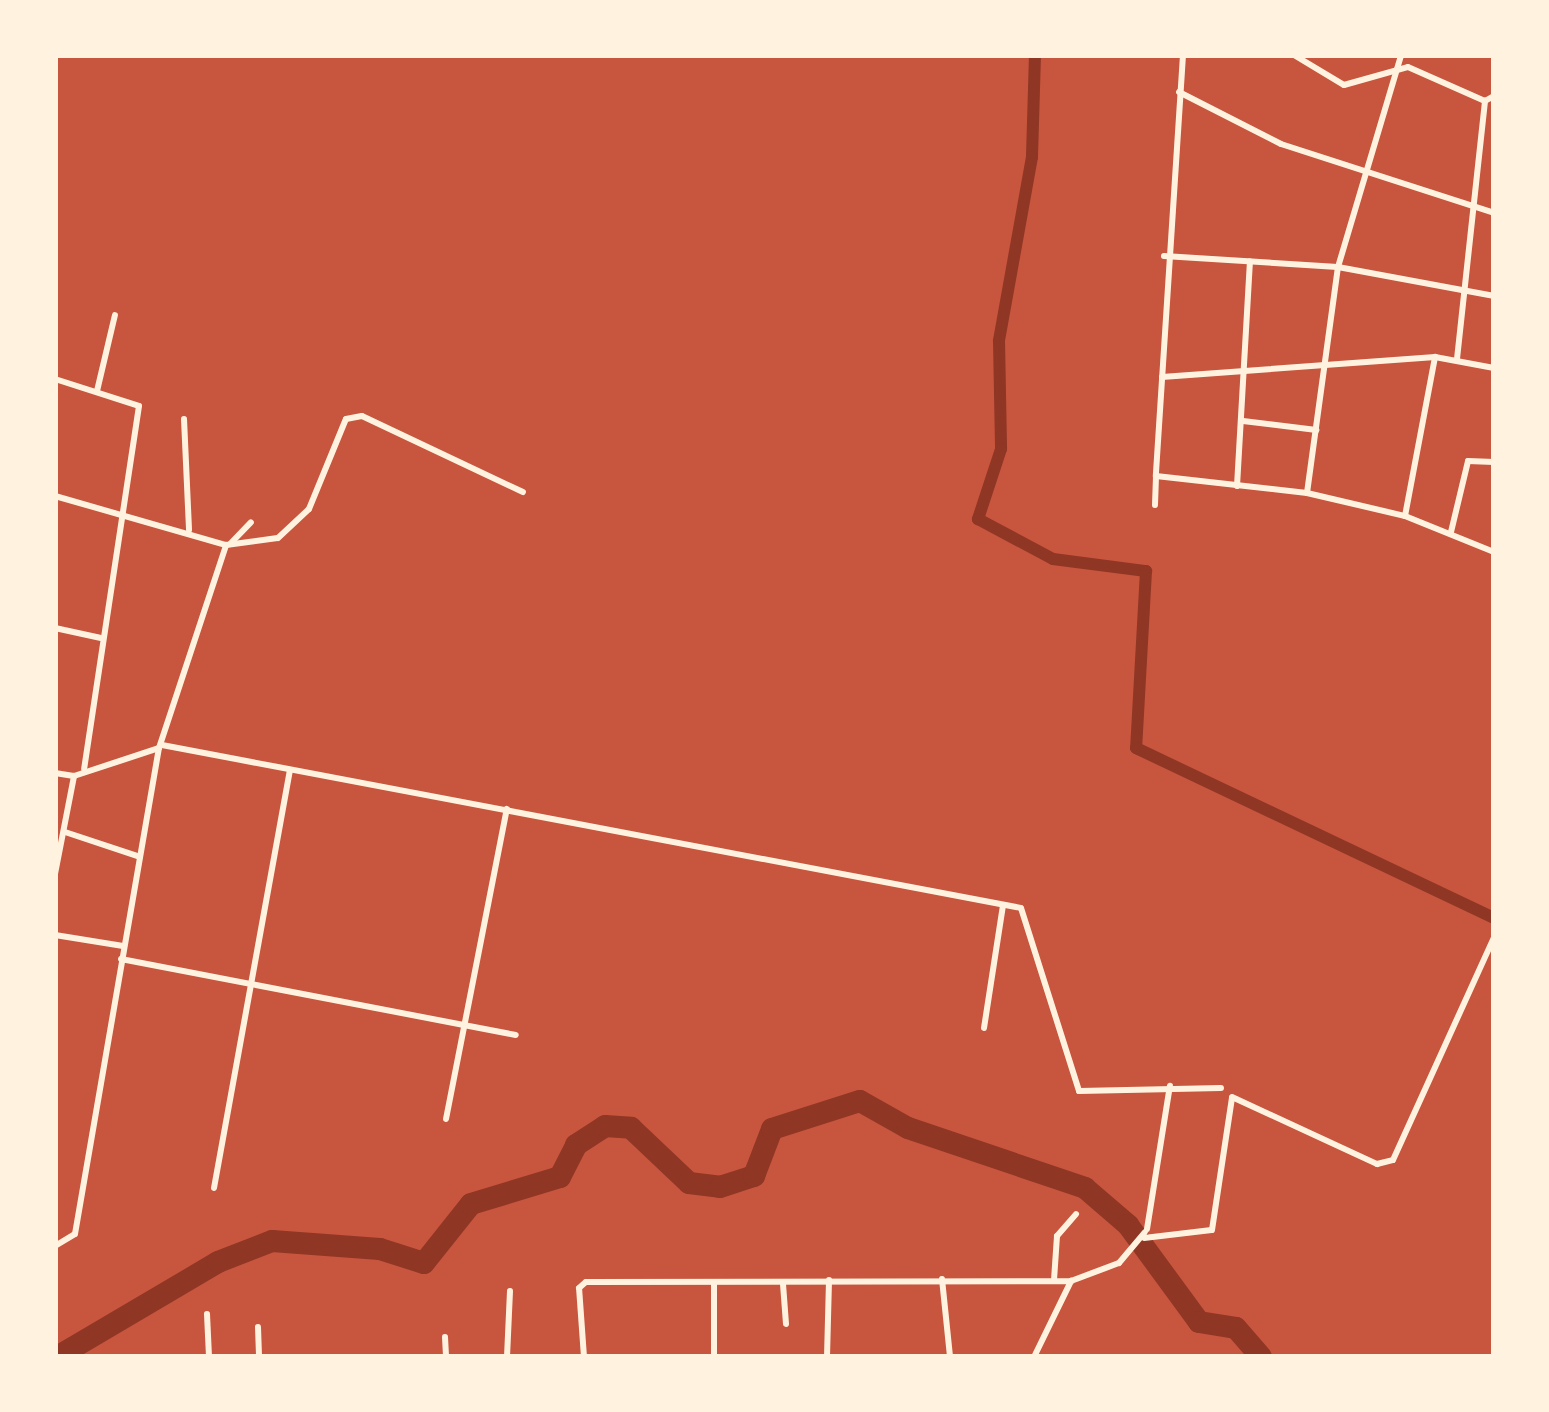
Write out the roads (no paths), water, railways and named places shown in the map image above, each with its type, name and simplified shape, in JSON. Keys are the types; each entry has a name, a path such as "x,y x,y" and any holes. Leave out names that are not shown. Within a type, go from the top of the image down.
{"street":[{"path":"1294,55 1344,86 1399,69 1485,101 1494,96"},
{"path":"1312,66 1314,55"},
{"path":"1307,493 1338,266 1373,173 1401,55"},
{"path":"1155,506 1164,256 1181,56"},
{"path":"1180,92 1281,144 1471,209 1494,213"},
{"path":"1457,359 1485,101"},
{"path":"1164,256 1338,266 1494,296"},
{"path":"1236,486 1250,261"},
{"path":"97,391 115,315"},
{"path":"1162,377 1435,357 1494,368"},
{"path":"1404,516 1435,357"},
{"path":"55,379 139,406 84,769"},
{"path":"55,496 123,511 228,545 294,528 352,416 523,492"},
{"path":"184,419 190,530"},
{"path":"1242,421 1316,430"},
{"path":"1451,532 1468,460 1494,462"},
{"path":"1156,476 1307,493 1404,516 1494,552"},
{"path":"55,1246 75,1234 120,959 161,746 228,545 251,522"},
{"path":"55,628 101,638"},
{"path":"55,773 74,776 84,769 161,746 1002,905 1031,915 1058,1041 1079,1091 1170,1086 1221,1088"},
{"path":"214,1188 290,770"},
{"path":"55,871 74,776"},
{"path":"446,1118 506,810"},
{"path":"65,832 140,858"},
{"path":"984,1028 1002,905"},
{"path":"55,935 123,946"},
{"path":"1137,1244 1153,1232 1212,1230 1232,1097 1377,1164 1393,1160 1494,937"},
{"path":"120,959 516,1035"},
{"path":"584,1357 581,1284 1071,1281 1119,1263 1146,1231 1170,1086"},
{"path":"1054,1280 1057,1236 1076,1214"},
{"path":"942,1279 950,1357"},
{"path":"827,1357 829,1280"},
{"path":"1034,1357 1071,1281"},
{"path":"714,1282 714,1357"},
{"path":"783,1284 786,1324"},
{"path":"507,1357 510,1291"},
{"path":"206,1314 209,1357"},
{"path":"258,1328 259,1357"},
{"path":"446,1337 446,1357"}],"waterway":[{"path":"1035,55 1032,157 999,341 1001,449 978,519 1053,559 1146,571 1136,748 1494,918"},
{"path":"57,1357 218,1262 272,1241 380,1249 424,1263 471,1204 560,1177 576,1145 605,1126 631,1128 689,1183 720,1187 754,1176 772,1129 860,1101 908,1128 1085,1188 1128,1225 1199,1322 1236,1328 1261,1357"}]}
